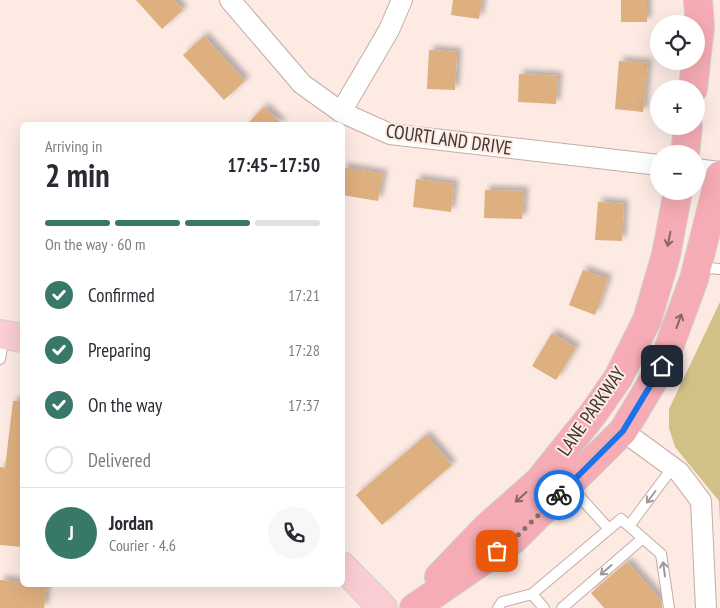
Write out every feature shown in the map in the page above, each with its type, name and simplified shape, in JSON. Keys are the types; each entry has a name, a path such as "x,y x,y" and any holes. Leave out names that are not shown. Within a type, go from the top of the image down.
{"highway":[{"path":"698,0 699,15"},
{"name":"LANE PARKWAY","path":"414,608 513,540 623,431 662,366 708,268 720,174"},
{"name":"LANE PARKWAY","path":"408,608 487,527 539,481 618,378 647,320 666,254 676,200"}],"main road":[{"path":"345,569 383,608"}],"street":[{"name":"COURTLAND DRIVE","path":"230,0 302,84 341,112 390,134 650,164"},
{"path":"341,112 389,30 402,0"},
{"path":"705,171 720,174"},
{"path":"623,431 679,472 701,501 706,608"}],"lane":[{"path":"629,526 673,467"},
{"path":"569,485 609,529"},
{"path":"498,608 502,602 532,594 620,519 662,554 669,608"},
{"path":"562,608 643,538"},
{"path":"532,594 544,608"}],"shaded area":[{"path":"720,302 720,523 719,501 675,447 669,428 669,409"}],"building":[{"path":"136,0 174,0 183,10 162,29"},
{"path":"453,0 482,0 479,19 451,15"},
{"path":"621,0 647,0 647,22 621,22"},
{"path":"204,36 245,81 224,100 183,55"},
{"path":"429,50 457,52 455,90 427,89"},
{"path":"619,61 648,63 643,112 615,109"},
{"path":"519,74 558,76 556,104 518,102"},
{"path":"264,107 280,122 249,122"},
{"path":"345,168 383,174 378,201 345,196"},
{"path":"416,179 454,184 451,212 413,207"},
{"path":"485,190 524,191 522,219 484,218"},
{"path":"598,202 624,204 622,241 595,240"},
{"path":"583,270 608,279 595,315 569,305"},
{"path":"552,333 576,348 556,380 532,366"},
{"path":"13,401 20,401 20,547 0,545 0,467 5,468"},
{"path":"426,435 452,465 382,525 356,495"},
{"path":"627,562 661,600 662,608 604,608 591,593"},
{"path":"0,580 20,582 20,587 47,587 44,608 0,608"}],"way so far":[{"path":"497,551 513,540 559,495"}],"route":[{"path":"559,495 623,431 662,366"}]}
